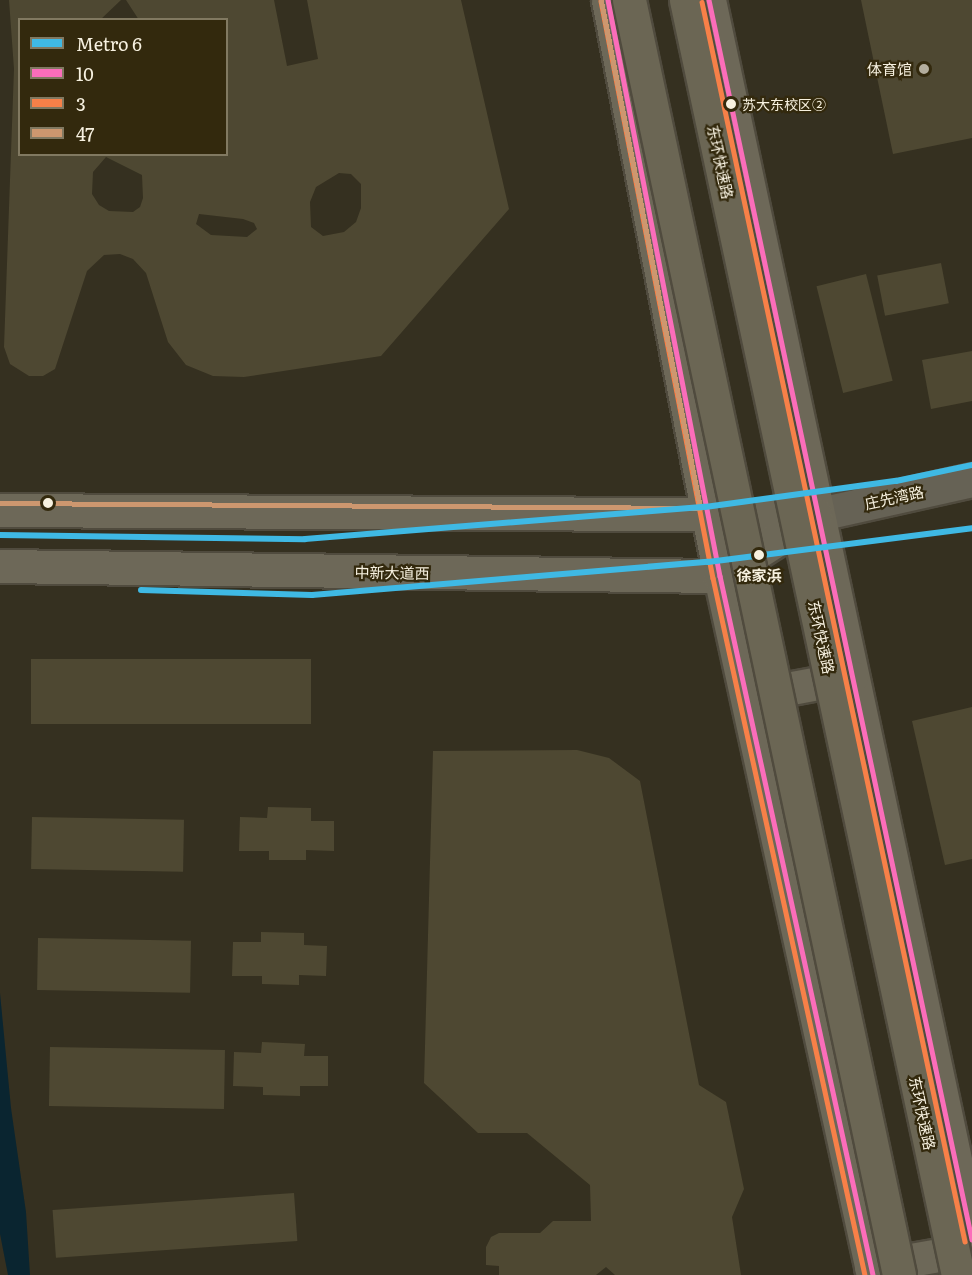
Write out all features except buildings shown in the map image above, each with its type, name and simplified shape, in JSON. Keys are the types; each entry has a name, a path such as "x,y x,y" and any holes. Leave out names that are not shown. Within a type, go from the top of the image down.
{"highway":[{"path":"629,0 881,1272"},
{"name":"东环快速路","path":"686,0 957,1275"}],"main road":[{"path":"608,0 720,576 746,697 881,1272 972,1249"},
{"path":"709,0 815,514 972,1239"},
{"path":"2,510 709,516 815,514"},
{"path":"720,576 815,514"},
{"name":"中新大道西","path":"4,566 720,576"},
{"path":"746,697 850,677"}],"street":[{"name":"庄先湾路","path":"815,514 972,480"}],"water":[{"path":"0,993 11,1108 26,1212 30,1275 8,1275 0,1234"}],"metro line":[{"name":"6","path":"0,535 305,539 705,507 896,481 972,465"},
{"name":"6","path":"141,590 312,595 708,562 972,528"}],"transit line":[{"name":"10","path":"608,0 720,576 873,1275"},
{"name":"10","path":"709,0 972,1239"},
{"name":"3","path":"601,1 713,578 865,1275"},
{"name":"47","path":"0,503 700,508 601,1"},
{"name":"3","path":"702,2 965,1241"}],"place":[{"name":"体育馆","path":"924,69"},
{"name":"苏大东校区②","path":"731,104"},
{"name":"徐家浜","path":"759,555"}]}
